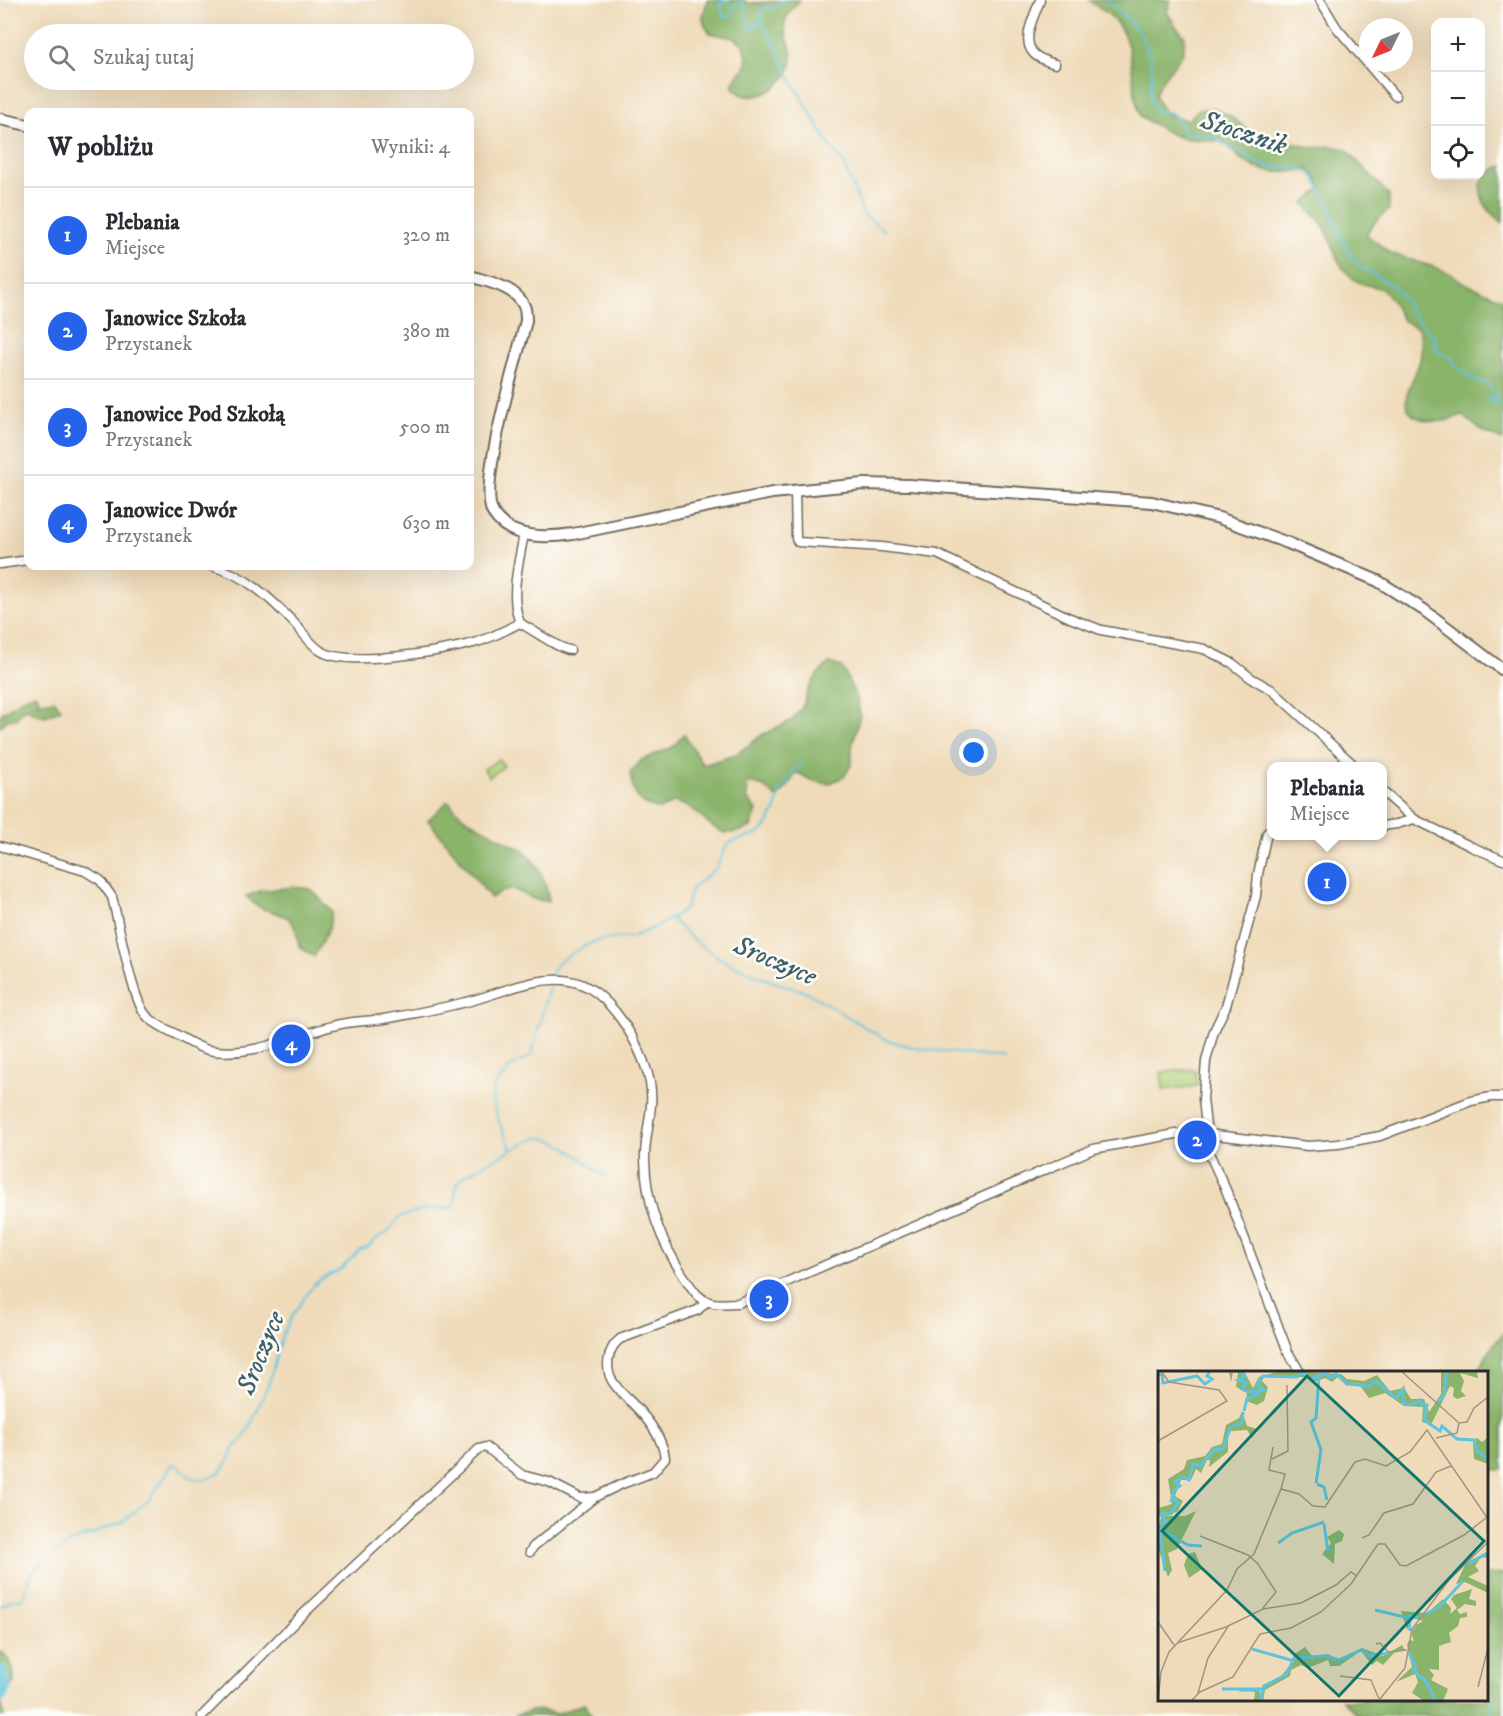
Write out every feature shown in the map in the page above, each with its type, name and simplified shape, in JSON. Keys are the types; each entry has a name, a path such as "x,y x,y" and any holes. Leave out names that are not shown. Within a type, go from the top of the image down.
{"street":[{"path":"1040,0 1028,34 1029,46 1034,54 1055,64"},
{"path":"1320,0 1337,28 1395,96"},
{"path":"0,119 24,124"},
{"path":"474,277 505,287 524,306 526,321 492,456 489,499 492,513 512,530 524,534 557,536 573,534 742,499 795,490 863,484 1128,500 1179,507 1219,518 1287,543 1378,581 1424,610 1503,670"},
{"path":"795,490 796,539 798,542 882,547 937,554 1070,618 1101,630 1204,649 1232,663 1251,678 1272,690 1351,762"},
{"path":"524,534 516,581 517,616 520,623 560,647 570,650"},
{"path":"0,564 24,561"},
{"path":"221,570 245,580 265,594 313,645 322,652 334,656 395,658 438,651 477,642 520,623"},
{"path":"1387,795 1414,819 1472,848 1503,860"},
{"path":"1387,825 1414,819"},
{"path":"1267,834 1256,896 1226,1006 1214,1031 1206,1061 1203,1099 1209,1153 1226,1190 1288,1353 1299,1371"},
{"path":"0,846 85,871 105,885 112,897 135,991 146,1014 158,1024 208,1050 263,1048 343,1023 384,1019 469,1001 535,982 554,979 572,981 591,989 608,1002 628,1030 642,1055 651,1084 645,1158 647,1190 664,1244 696,1294 707,1301 722,1304 738,1303 1093,1149 1176,1134 1207,1134 1308,1146 1338,1144 1380,1136 1471,1101 1503,1097"},
{"path":"530,1552 533,1547 595,1497 653,1472 665,1458 664,1448 648,1422 619,1390 609,1374 611,1346 620,1339 698,1310 707,1301"},
{"path":"202,1716 306,1610 479,1449 486,1447 522,1475 549,1482 580,1498 595,1497"}],"green space":[{"path":"708,0 744,0 747,3 800,0 789,13 785,23 785,33 792,57 791,65 784,78 774,89 751,97 741,94 732,86 737,75 745,68 747,57 744,45 734,38 710,33 704,24 703,16"},
{"path":"1088,0 1171,0 1167,12 1185,37 1183,53 1163,79 1155,94 1163,110 1175,117 1188,120 1199,109 1215,109 1229,115 1253,134 1268,139 1284,140 1314,148 1331,146 1346,149 1389,195 1389,210 1366,234 1390,253 1437,268 1464,283 1503,299 1503,440 1482,431 1462,415 1437,422 1427,421 1412,414 1407,408 1406,401 1420,360 1421,344 1418,328 1402,319 1384,291 1355,280 1342,267 1323,224 1304,203 1321,189 1317,178 1308,169 1290,172 1264,171 1241,159 1223,143 1176,136 1140,116 1136,103 1129,48 1124,36 1118,24 1108,14"},
{"path":"1503,166 1503,223 1488,209 1481,192 1481,184 1492,171"},
{"path":"829,663 842,667 857,699 860,715 852,747 852,763 844,777 828,784 811,780 796,772 788,786 777,798 764,787 748,782 747,798 757,811 751,827 732,833 713,827 686,806 674,802 660,810 638,798 630,773 642,760 673,747 684,734 703,765 735,755 762,735 792,720 803,706 808,690 817,675"},
{"path":"35,693 39,698 37,703 54,700 61,709 46,716 34,713 25,707 16,719 7,720 0,727 0,715 23,698"},
{"path":"499,759 504,766 489,777 484,769"},
{"path":"448,801 463,817 524,851 541,873 549,901 536,900 513,889 491,898 428,820"},
{"path":"294,887 311,889 332,912 329,928 314,957 299,946 292,922 280,914 255,905 246,896 260,891"},
{"path":"1195,1069 1197,1086 1163,1090 1161,1072"},
{"path":"1503,1334 1503,1469 1488,1471 1488,1371 1478,1371 1493,1345"},
{"path":"1503,1574 1503,1716 1359,1716 1343,1701 1488,1701 1488,1575"},
{"path":"0,1651 10,1661 14,1677 14,1682 1,1703 5,1716 0,1716"},
{"path":"584,1704 592,1716 515,1716 535,1710 556,1714"}],"waterway":[{"path":"729,0 720,2 723,16 732,15 733,7 742,1 750,28 761,20 761,12 764,9 773,8 784,0"},
{"name":"Stocznik","path":"1107,0 1132,24 1149,51 1152,74 1151,98 1155,111 1174,115 1186,135 1196,134 1215,139 1260,164 1297,169 1311,174 1316,179 1331,209 1350,254 1360,266 1396,289 1411,312 1436,339 1435,346 1438,352 1452,358 1459,370 1467,372 1469,378 1488,384 1498,396 1488,400 1494,404 1498,402 1503,404"},
{"path":"761,20 791,79 831,148 843,162 864,215 884,230"},
{"path":"552,976 553,969 558,962 584,946 599,940 632,937 658,926 683,911 687,906 691,889 716,868 727,845 758,834 766,827 776,809 780,792 803,761"},
{"name":"Sroczyce","path":"672,919 693,940 724,961 771,981 807,992 883,1038 912,1047 1004,1059"},
{"name":"Sroczyce","path":"511,1150 495,1110 492,1094 495,1086 509,1069 532,1054 549,987"},
{"name":"Sroczyce","path":"0,1606 11,1600 22,1599 32,1573 41,1563 71,1542 121,1523 149,1500 173,1464 179,1466 190,1477 200,1480 220,1472 253,1420 269,1383 282,1336 292,1316 313,1286 321,1279 341,1269 360,1250 367,1248 388,1232 400,1217 426,1209 452,1208 456,1202 457,1185 465,1176 512,1149 540,1138 557,1142 606,1177"},
{"path":"0,1672 4,1689 0,1696"},
{"path":"1488,1693 1493,1703 1492,1716"}],"place":[{"name":"Plebania","path":"1327,882"},
{"name":"Janowice Dwór","path":"291,1044"},
{"name":"Janowice Szkoła","path":"1197,1140"},
{"name":"Janowice Pod Szkołą","path":"769,1299"}]}
